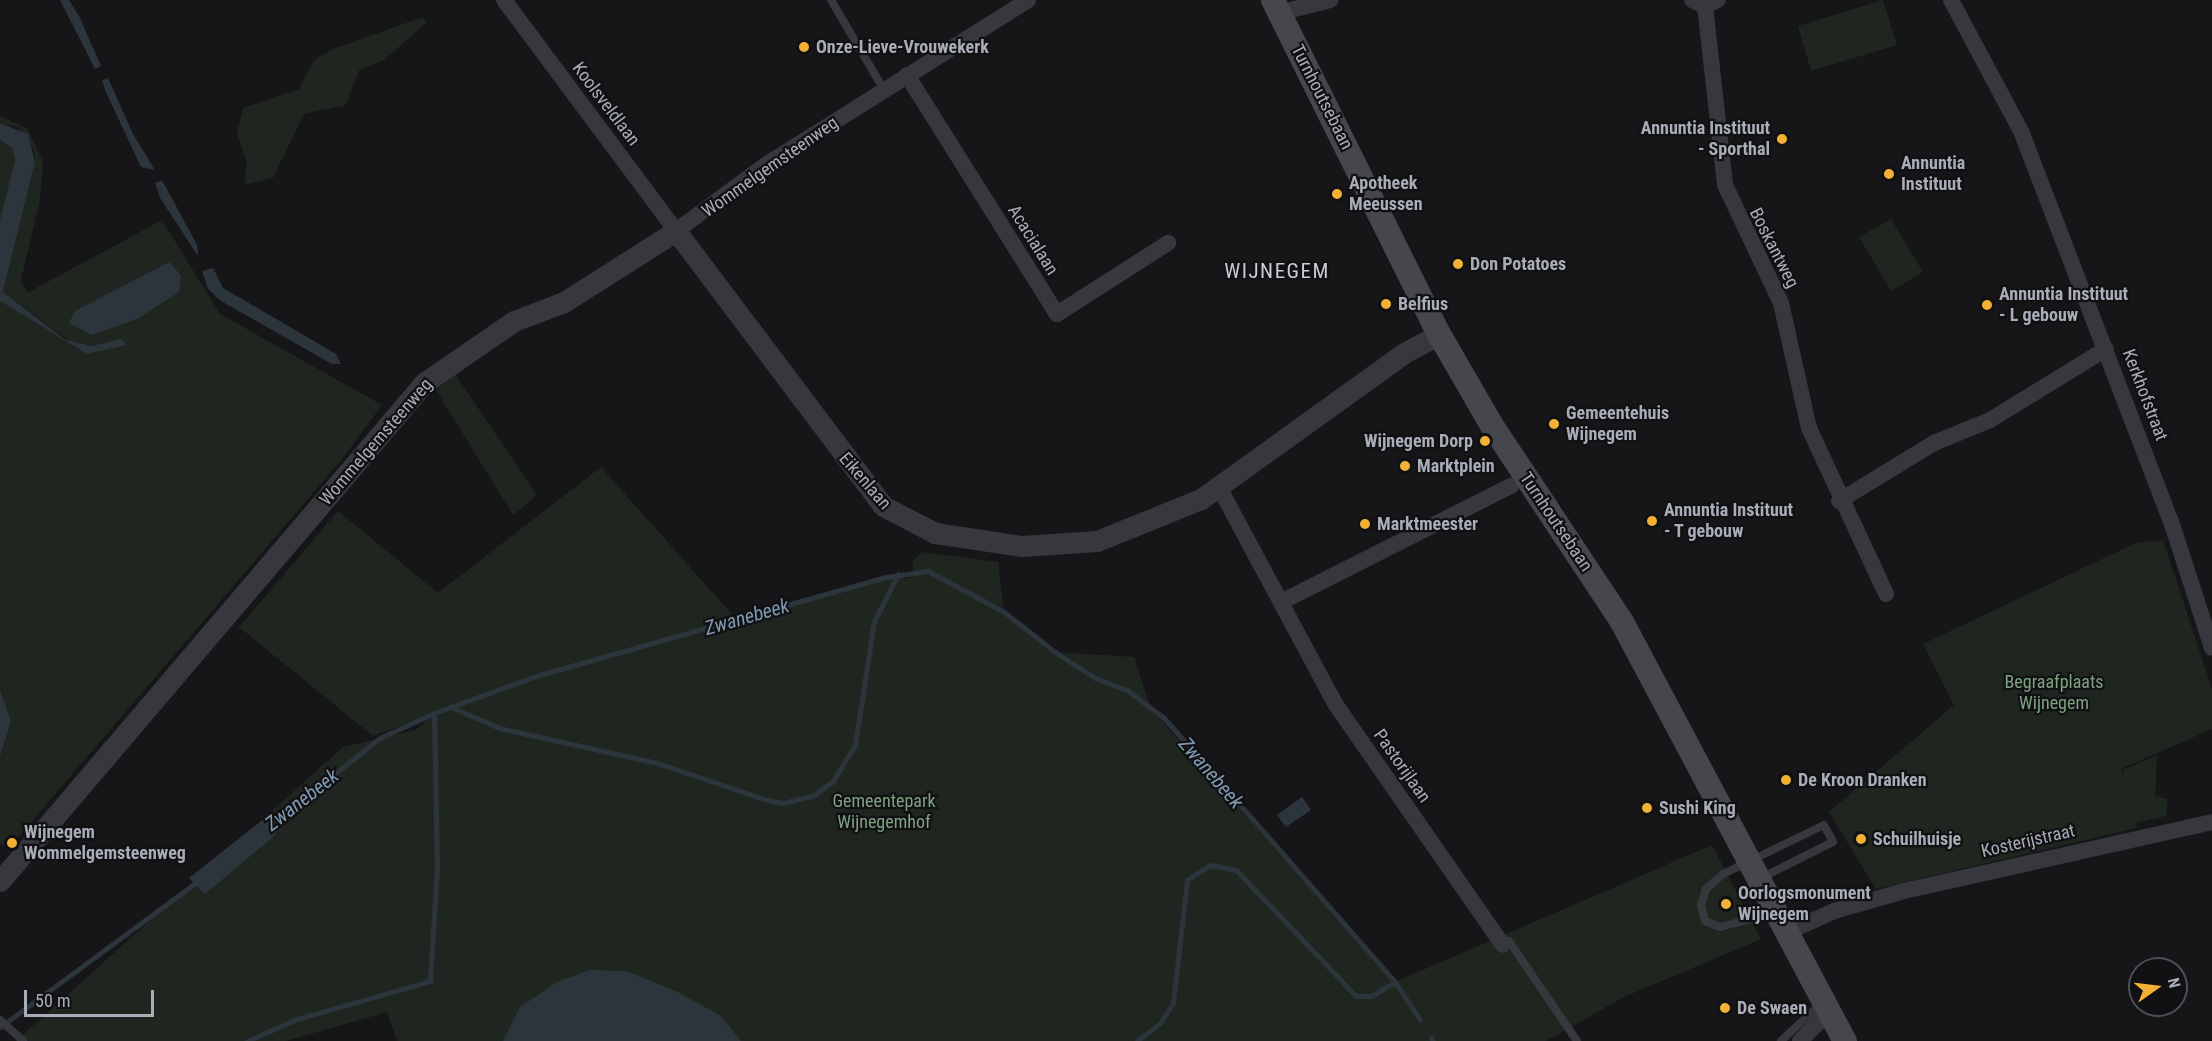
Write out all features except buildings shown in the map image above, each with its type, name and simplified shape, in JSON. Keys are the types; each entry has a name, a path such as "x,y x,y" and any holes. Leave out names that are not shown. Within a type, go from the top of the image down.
{"main road":[{"name":"Turnhoutsebaan","path":"1276,7 1440,334 1507,449 1622,622 1756,869 1845,1041"}],"street":[{"name":"Koolsveldlaan","path":"504,0 676,231"},
{"name":"Wommelgemsteenweg","path":"0,881 424,383 514,321 564,302 676,231 884,90 1028,0"},
{"path":"1276,7 1330,0"},
{"name":"Kerkhofstraat","path":"1951,0 2021,132 2106,349 2212,648"},
{"name":"Boskantweg","path":"1705,2 1725,185 1781,303 1809,428 1839,501 1886,594"},
{"name":"Acacialaan","path":"908,75 1057,314 1168,243"},
{"name":"Eikenlaan","path":"676,231 865,484 883,506 918,528 1021,546 1057,546 1132,531 1219,488"},
{"path":"1440,334 1404,353 1219,488 1281,602 1511,486"},
{"path":"1839,501 1934,443 1990,420 2106,349"},
{"name":"Pastorijlaan","path":"1281,602 1336,705 1503,945"},
{"name":"Kosterijstraat","path":"1783,922 1895,893 2212,822"},
{"path":"1800,1041 1827,1006"}],"lane":[{"path":"831,0 884,90"},
{"path":"1756,869 1824,825 1833,842 1706,889 1702,915 1710,924 1729,927 1783,922"},
{"path":"1503,945 1509,941 1577,1041"},
{"path":"1781,1041 1827,1006"},
{"path":"0,1020 23,1041"}],"green space":[{"path":"1883,0 1897,45 1811,71 1798,26"},
{"path":"423,17 426,23 384,60 359,70 346,105 304,114 273,178 244,185 247,164 237,133 243,108 299,89 314,60 333,49"},
{"path":"0,116 27,128 43,162 40,200 21,280 27,293 162,220 220,314 382,405 342,459 9,848 0,844 0,301 87,354 121,340 91,346 71,342 3,292 35,162 34,149 18,127 0,123"},
{"path":"0,140 12,148 15,160 0,220"},
{"path":"1891,219 1923,272 1891,291 1859,237"},
{"path":"455,374 537,495 513,515 436,390"},
{"name":"Gemeentepark Wijnegemhof","path":"601,467 736,619 884,575 908,579 913,576 913,560 923,552 998,562 1004,612 1055,652 1134,657 1151,709 1395,982 1712,845 1761,939 1624,997 1546,1041 397,1041 387,1012 286,1041 16,1041 343,747 416,730 434,714 373,736 239,627 338,511 438,593"},
{"name":"Begraafplaats Wijnegem","path":"2163,540 2212,689 2212,729 2121,769 2124,776 2123,770 2157,755 2155,796 2168,799 2166,816 2136,823 2137,828 1876,889 1829,812 1954,705 1923,644 2136,543"}],"shaded area":[{"path":"60,0 69,0 79,16 101,66 95,69"},
{"path":"108,78 133,134 155,170 141,167 105,90 102,80"},
{"path":"0,123 28,134 35,162 3,292 66,340 91,346 122,339 126,345 87,354 0,301 0,220 15,160 12,148 0,140"},
{"path":"162,180 197,245 198,256 160,198 155,183"},
{"path":"169,262 181,275 179,292 137,319 91,335 69,323 75,311"},
{"path":"213,268 223,288 336,354 341,364 332,364 221,301 208,289 202,271"},
{"path":"0,690 11,721 0,756"},
{"path":"1302,797 1311,810 1286,827 1277,815"},
{"path":"265,818 277,831 274,836 205,894 189,878"},
{"path":"589,970 627,971 678,992 721,1016 741,1041 503,1041 520,1007 557,982"}],"waterway":[{"name":"Zwanebeek","path":"265,829 380,738 434,713 536,676 887,577 928,571 1004,612 1055,652 1095,678 1127,690 1164,718 1395,982 1420,1020"},
{"path":"451,707 499,728 657,763 767,800 783,803 814,795 833,781 855,745 874,621 898,574"},
{"path":"247,1041 297,1019 430,981 437,868 434,713"},
{"path":"1137,1041 1160,1023 1173,1003 1187,880 1210,865 1236,870 1356,996 1371,996 1395,982"},
{"name":"Zwanebeek","path":"0,1027 198,881"}],"place":[{"name":"Onze-Lieve-Vrouwekerk","path":"804,47"},
{"name":"Annuntia Instituut - Sporthal","path":"1782,139"},
{"name":"Annuntia Instituut","path":"1889,174"},
{"name":"Apotheek Meeussen","path":"1337,194"},
{"name":"Don Potatoes","path":"1458,264"},
{"name":"Belfius","path":"1386,304"},
{"name":"Annuntia Instituut - L gebouw","path":"1987,305"},
{"name":"Gemeentehuis Wijnegem","path":"1554,424"},
{"name":"Wijnegem Dorp","path":"1485,441"},
{"name":"Marktplein","path":"1405,466"},
{"name":"Annuntia Instituut - T gebouw","path":"1652,521"},
{"name":"Marktmeester","path":"1365,524"},
{"name":"De Kroon Dranken","path":"1786,780"},
{"name":"Sushi King","path":"1647,808"},
{"name":"Schuilhuisje","path":"1861,839"},
{"name":"Wijnegem Wommelgemsteenweg","path":"12,843"},
{"name":"Oorlogsmonument Wijnegem","path":"1726,904"},
{"name":"De Swaen","path":"1725,1008"}],"district":[{"name":"WIJNEGEM","path":"1277,271"}]}
